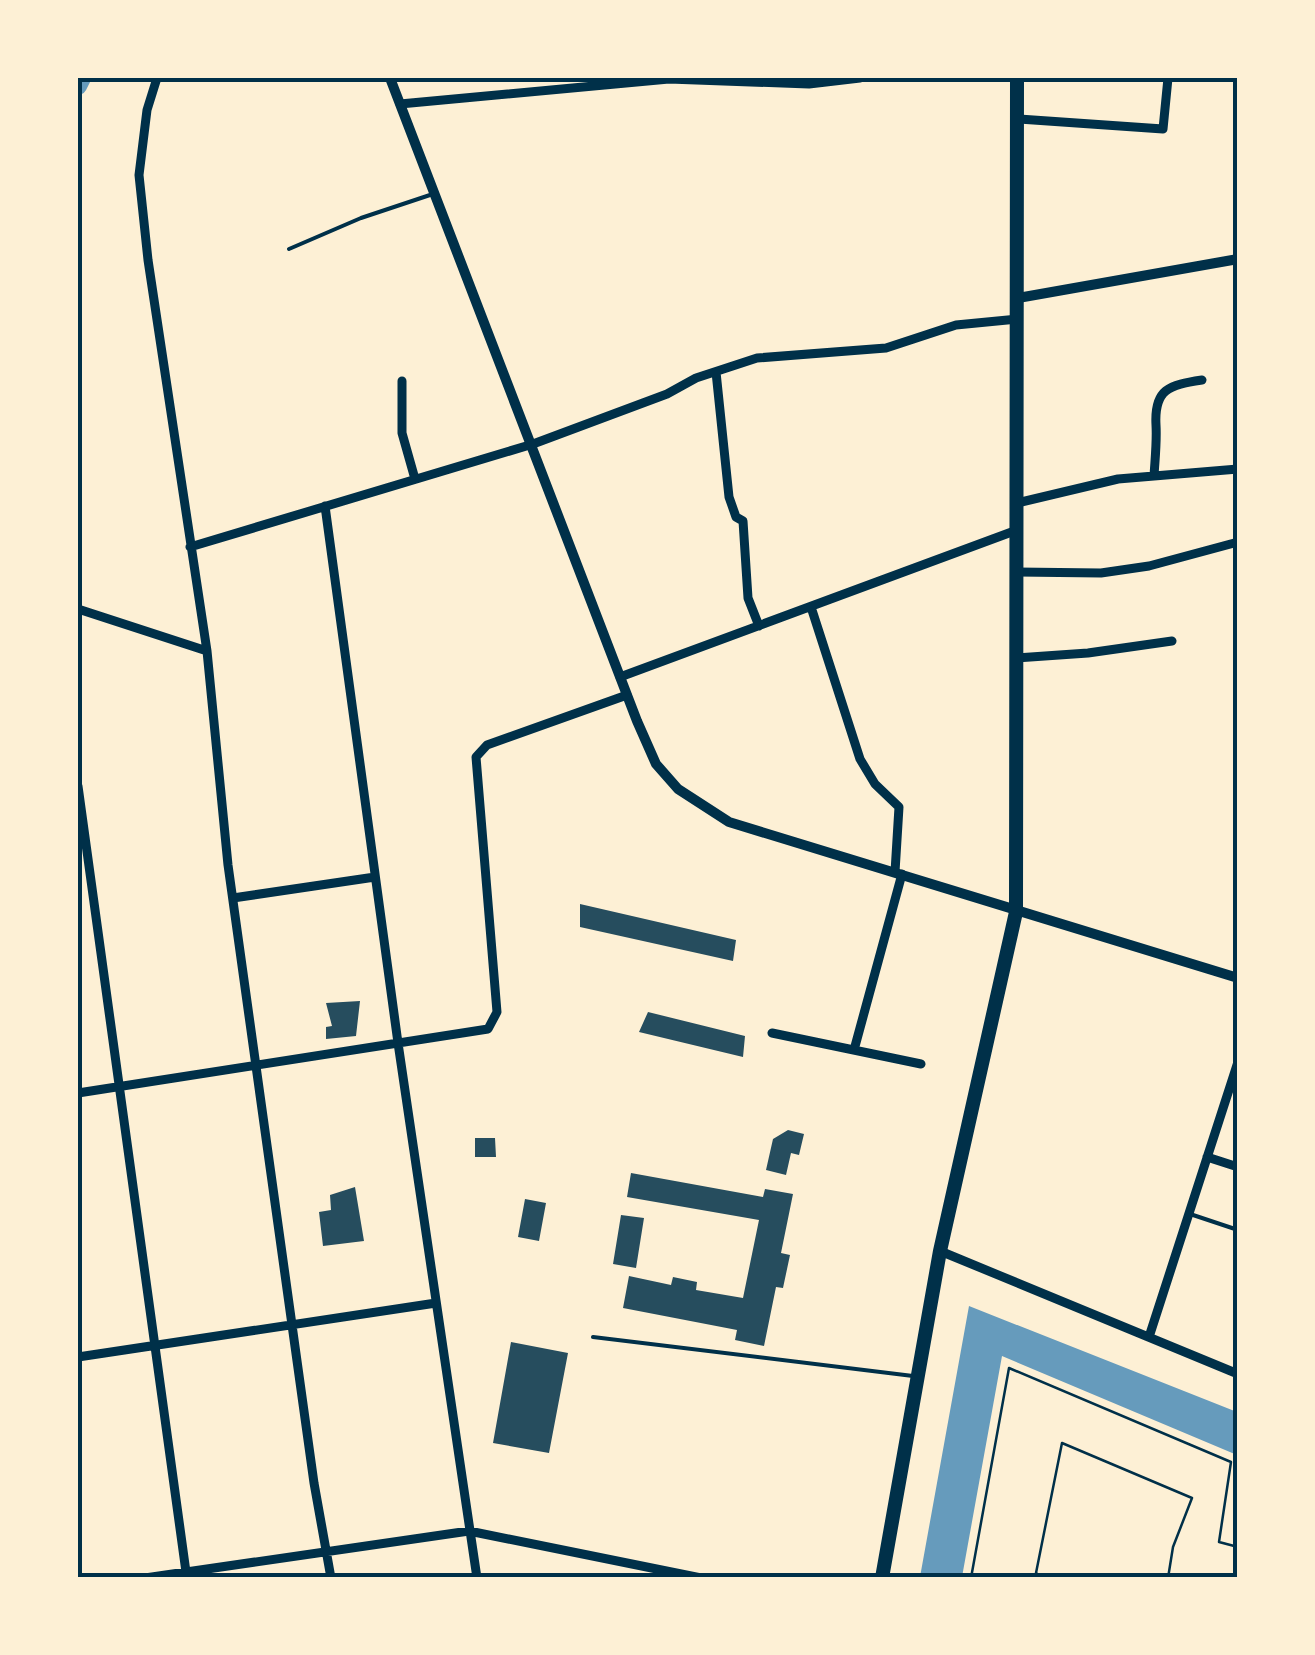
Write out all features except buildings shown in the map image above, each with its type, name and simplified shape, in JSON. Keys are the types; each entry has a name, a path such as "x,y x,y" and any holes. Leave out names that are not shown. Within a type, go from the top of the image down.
{"main road":[{"path":"882,1578 940,1250 1016,912 1017,78"}],"street":[{"path":"156,78 146,110 139,175 148,260 207,651 233,898 256,1068 314,1483 332,1578"},
{"path":"390,78 626,694 656,764 678,788 729,822 784,841 968,892 1016,912 1238,978"},
{"path":"400,104 669,78 720,83 778,79 809,84 860,78"},
{"path":"1019,119 1162,130 1168,78"},
{"path":"1018,298 1238,259"},
{"path":"190,547 532,444 756,358 886,348 956,325 1018,319"},
{"path":"716,372 729,497 736,517 743,521 748,598 758,626"},
{"path":"1154,476 1156,404 1165,392 1180,383 1202,380"},
{"path":"402,381 401,422 415,480"},
{"path":"1017,503 1077,487 1238,469"},
{"path":"325,506 398,1043 477,1578"},
{"path":"620,678 1017,530"},
{"path":"1016,572 1101,573 1166,562 1238,542"},
{"path":"810,607 860,758 875,784 899,807 899,873 854,1050"},
{"path":"78,610 207,651"},
{"path":"1016,658 1088,653 1172,640"},
{"path":"78,1093 482,1032 496,1019 474,766 480,751 487,745 626,694"},
{"path":"78,786 186,1572"},
{"path":"233,898 375,878"},
{"path":"772,1033 921,1064"},
{"path":"1149,1337 1238,1062"},
{"path":"1206,1157 1238,1167"},
{"path":"940,1250 1238,1374"},
{"path":"78,1357 436,1303"},
{"path":"146,1578 469,1530 701,1578"}],"lane":[{"path":"289,249 361,218 435,193"},
{"path":"1188,1213 1238,1230"},
{"path":"593,1338 918,1376"}],"path":[{"path":"972,1578 1009,1368 1231,1462 1219,1542 1238,1547"},
{"path":"1043,1578 1036,1573 1062,1443 1192,1498 1173,1546 1168,1578"}],"water":[{"path":"969,1306 1237,1412 1237,1455 1002,1356 962,1577 920,1577"}],"waterway":[{"path":"78,86 82,78"}]}
